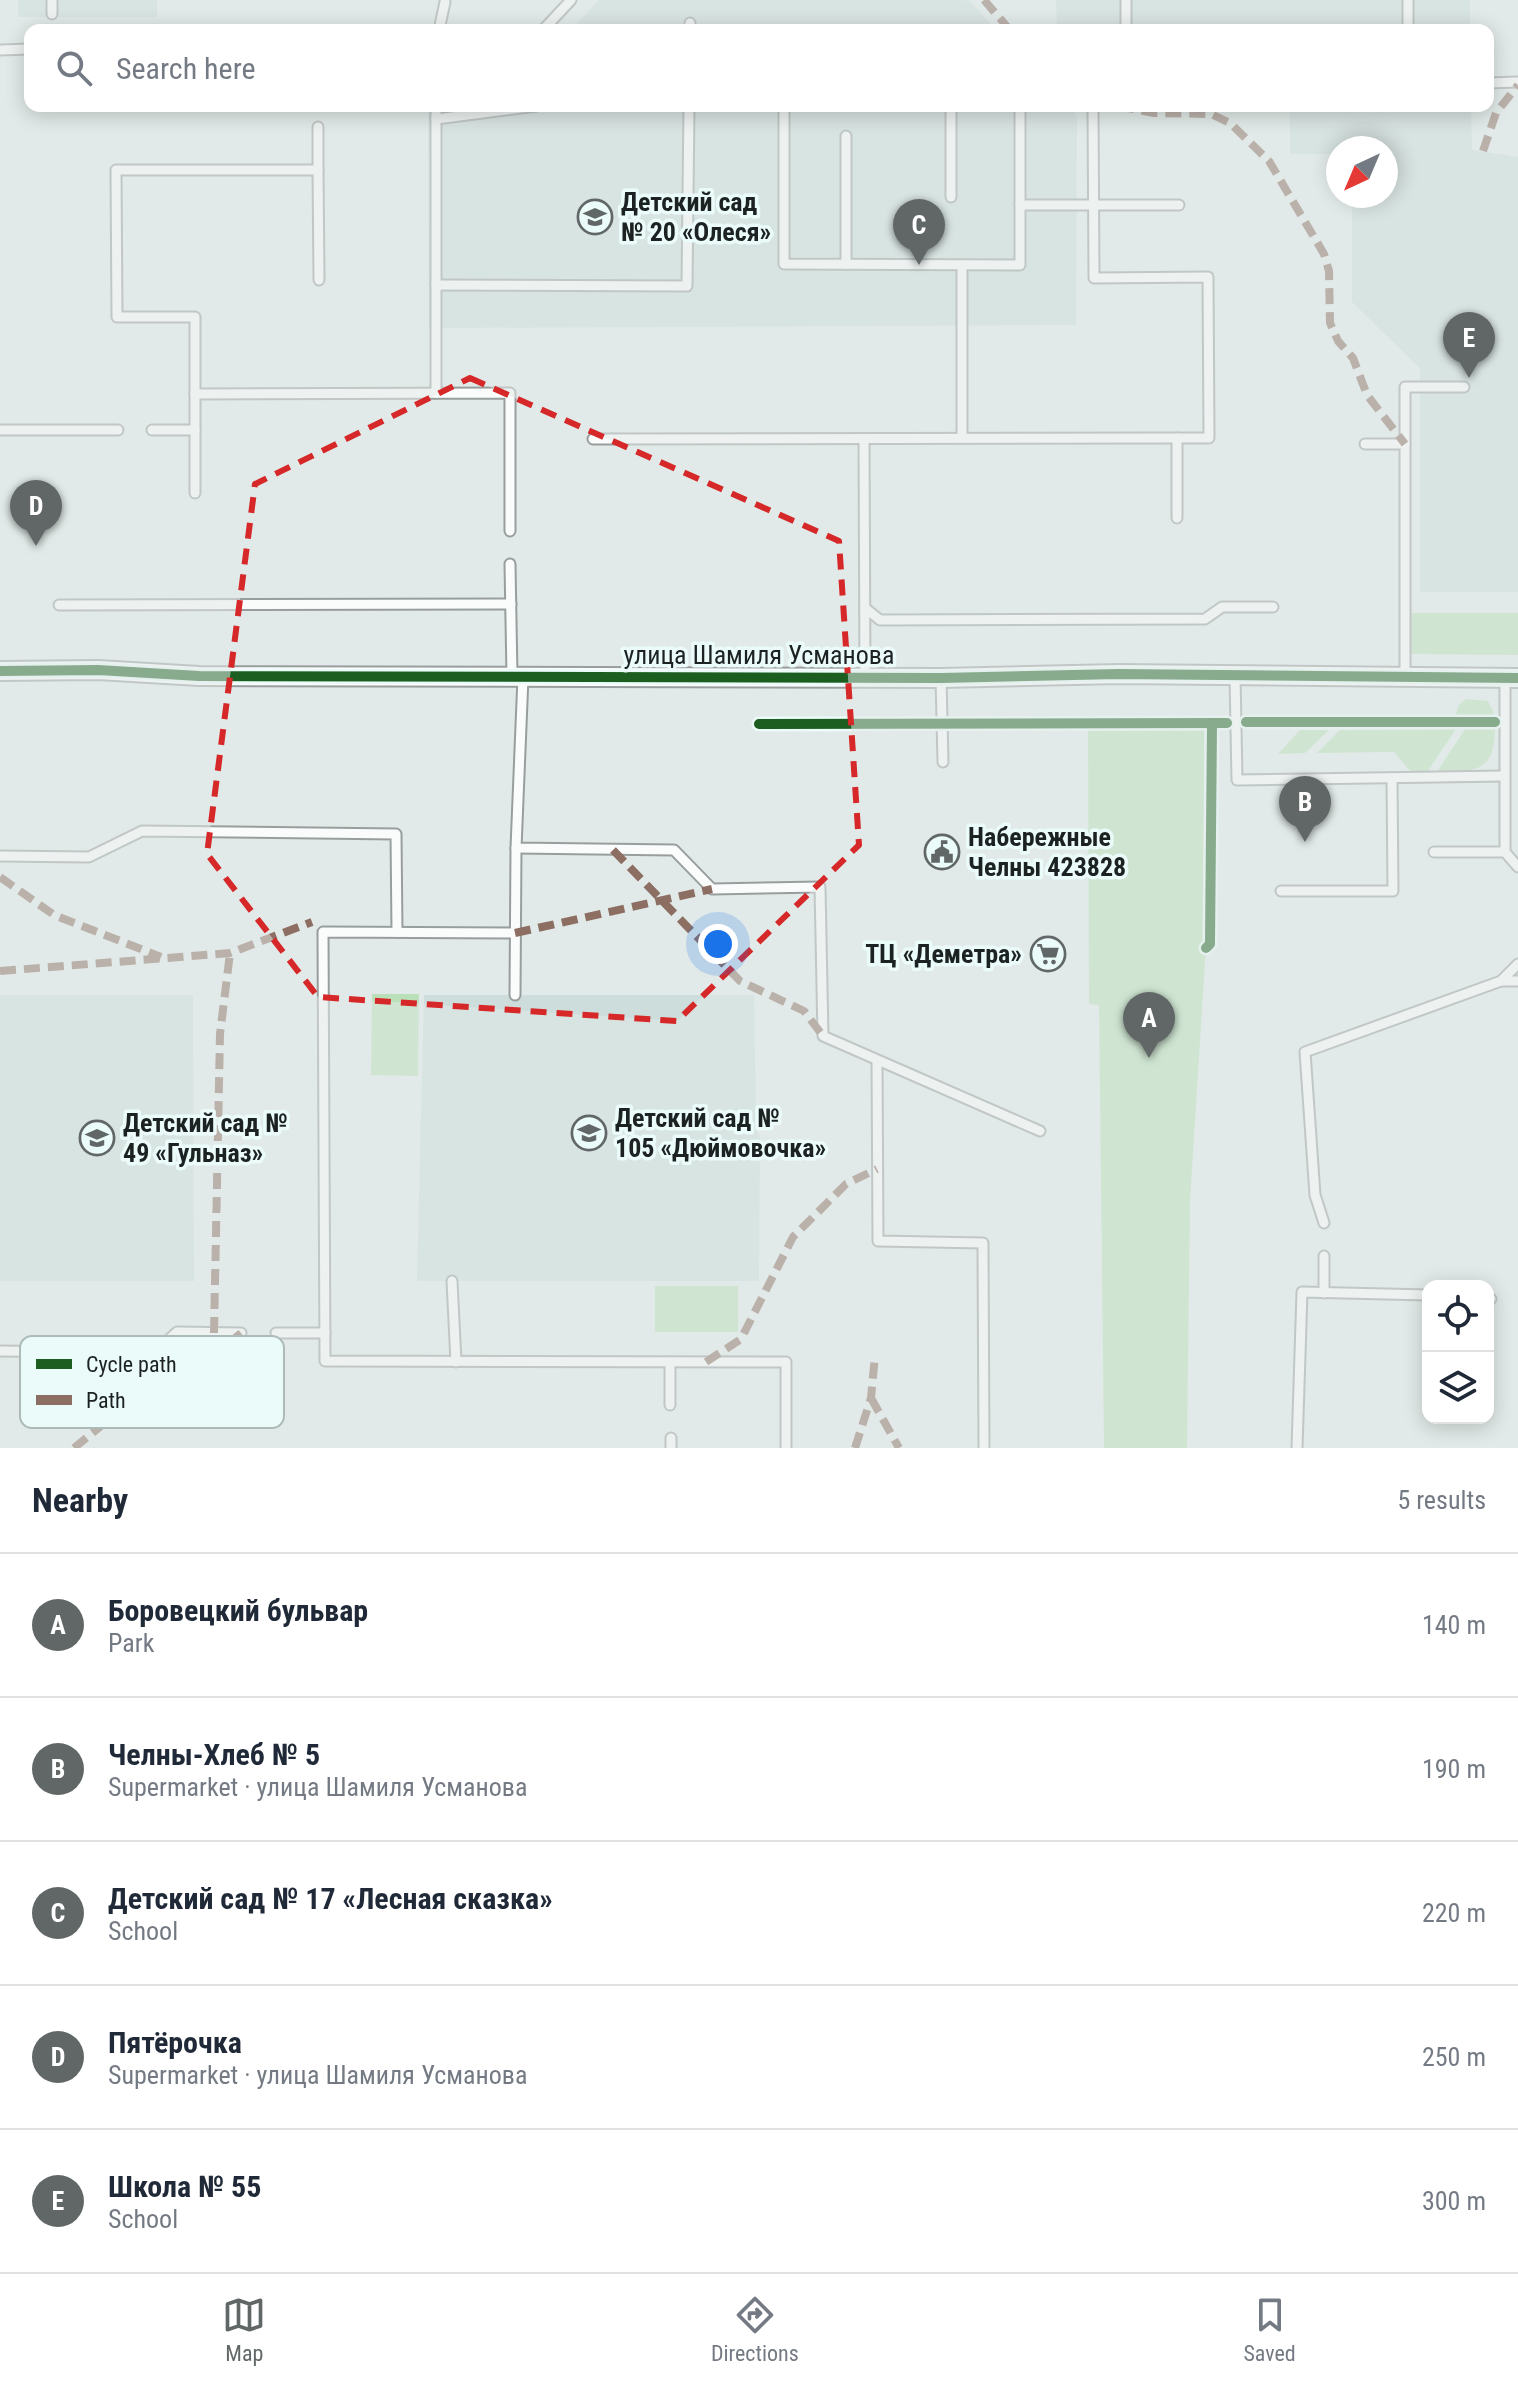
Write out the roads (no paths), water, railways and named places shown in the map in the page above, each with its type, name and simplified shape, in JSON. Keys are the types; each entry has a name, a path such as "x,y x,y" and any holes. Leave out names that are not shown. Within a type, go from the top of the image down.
{"street":[{"name":"улица Шамиля Усманова","path":"0,671 98,670 174,676 941,678 1235,675 1511,678"}],"lane":[{"path":"52,0 52,14"},
{"path":"556,0 556,16"},
{"path":"549,24 571,0"},
{"path":"1126,0 1126,24"},
{"path":"1408,0 1408,24"},
{"path":"440,24 445,2"},
{"path":"0,50 24,49"},
{"path":"1494,83 1518,82"},
{"path":"436,112 436,393"},
{"path":"436,119 490,112"},
{"path":"436,285 687,286 689,112"},
{"path":"784,112 784,264 962,265 1020,265 1020,112"},
{"path":"951,112 951,197"},
{"path":"593,439 1209,438 1208,277 1094,278 1093,112"},
{"path":"318,127 319,280"},
{"path":"846,136 846,264"},
{"path":"195,493 195,317 117,317 116,170 318,170"},
{"path":"1020,205 1179,205"},
{"path":"962,265 962,438"},
{"path":"1405,678 1405,387 1464,387"},
{"path":"195,394 510,393 510,531"},
{"path":"0,430 118,430"},
{"path":"152,430 195,430"},
{"path":"1177,438 1177,518"},
{"path":"864,439 865,678"},
{"path":"1365,444 1405,444"},
{"path":"510,564 517,677 515,995"},
{"path":"59,605 511,604"},
{"path":"865,608 880,620 1205,619 1222,607 1273,607"},
{"path":"1235,675 1237,780 1503,776"},
{"path":"941,678 943,762"},
{"path":"1511,678 1503,776 1505,852 1518,867"},
{"path":"1281,891 1393,891 1392,778"},
{"path":"0,856 89,857 142,831 396,834 397,932"},
{"path":"516,848 674,850 712,889 820,887 823,1036 1040,1131"},
{"path":"1434,852 1505,852"},
{"path":"515,933 323,932 325,1361 786,1362 786,1448"},
{"path":"1501,981 1518,964"},
{"path":"1324,1223 1315,1195 1305,1052 1501,981 1518,981"},
{"path":"877,1060 878,1241 983,1243 984,1448"},
{"path":"1324,1256 1324,1293"},
{"path":"452,1281 456,1362"},
{"path":"1297,1448 1302,1292 1422,1295"},
{"path":"173,1336 177,1332 241,1333"},
{"path":"276,1333 325,1333"},
{"path":"0,1351 20,1351"},
{"path":"670,1362 670,1405"}],"place":[{"name":"Детский сад № 20 «Олеся»","path":"595,217"},
{"name":"Детский сад № 17 «Лесная сказка»","path":"919,265"},
{"name":"Школа № 55","path":"1469,378"},
{"name":"Пятёрочка","path":"36,546"},
{"name":"Челны-Хлеб № 5","path":"1305,842"},
{"name":"Набережные Челны 423828","path":"942,852"},
{"name":"ТЦ «Деметра»","path":"1048,954"},
{"name":"Боровецкий бульвар","path":"1149,1058"},
{"name":"Детский сад № 105 «Дюймовочка»","path":"589,1133"},
{"name":"Детский сад № 49 «Гульназ»","path":"97,1138"}]}
